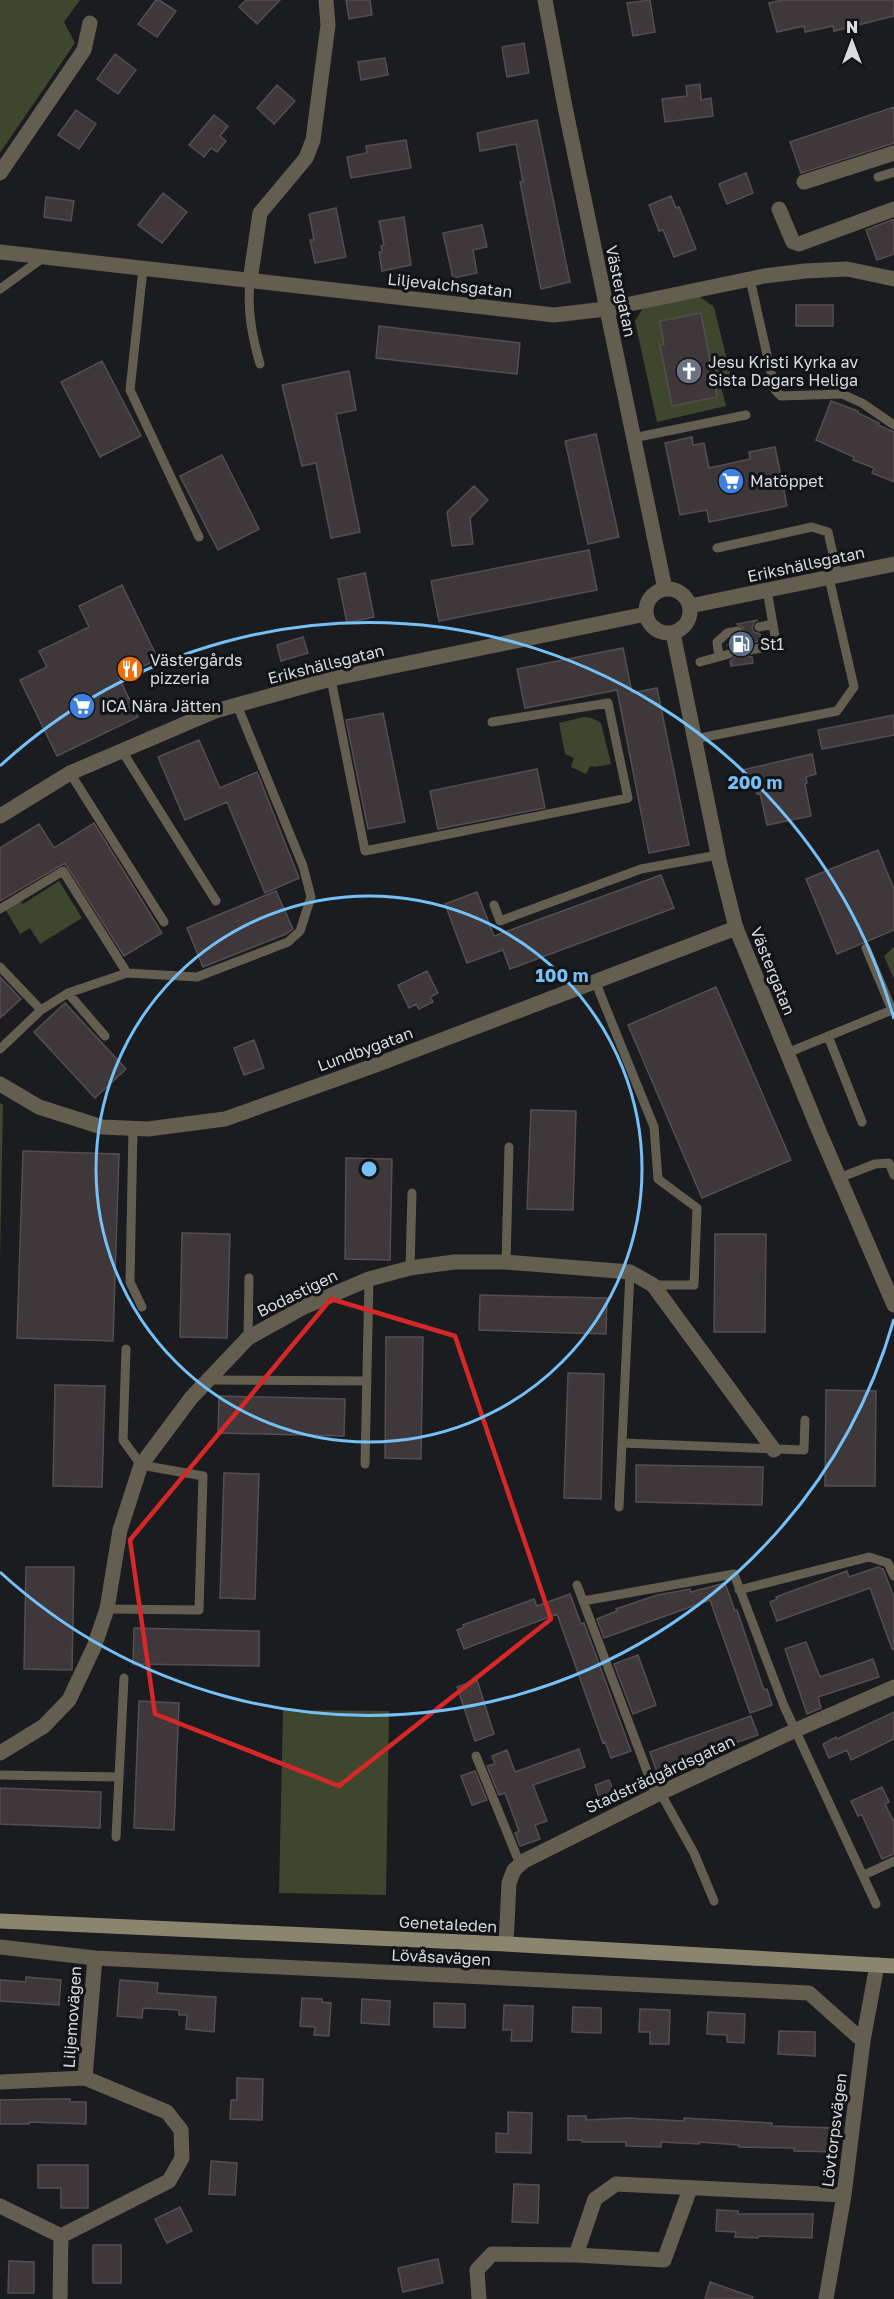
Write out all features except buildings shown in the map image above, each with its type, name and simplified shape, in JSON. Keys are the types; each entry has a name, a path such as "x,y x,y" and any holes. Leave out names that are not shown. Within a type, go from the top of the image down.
{"main road":[{"name":"Genetaleden","path":"0,1921 506,1944 894,1966"}],"street":[{"path":"250,281 260,213 306,158 313,140 328,25 326,0"},
{"name":"Västergatan","path":"545,0 606,309 665,589"},
{"path":"0,173 84,50 90,22"},
{"path":"804,182 894,153"},
{"path":"779,209 793,242 799,244 894,209"},
{"name":"Liljevalchsgatan","path":"0,252 554,315 606,309 750,279 805,271 846,269 894,279"},
{"name":"Erikshällsgatan","path":"690,606 894,564"},
{"path":"665,589 677,591 690,606 688,621 680,630 673,633 658,631 649,623 646,614 647,602 654,593 665,589"},
{"name":"Erikshällsgatan","path":"0,816 70,773 215,711 331,679 646,614"},
{"name":"Västergatan","path":"673,633 718,855 736,928 894,1305"},
{"name":"Lundbygatan","path":"0,1084 39,1107 102,1127 148,1129 225,1119 376,1065 736,928"},
{"name":"Bodastigen","path":"0,1753 44,1726 69,1701 94,1647 107,1609 120,1530 141,1465 191,1398 248,1338 304,1307 369,1279 410,1268 454,1262 506,1262 630,1272 652,1285 774,1450"},
{"name":"Stadsträdgårdsgatan","path":"520,1864 548,1846 796,1730 894,1687"},
{"path":"506,1944 509,1883 514,1870 520,1864"},
{"name":"Lövåsavägen","path":"0,1947 95,1958 809,1993 863,2041"},
{"name":"Liljemovägen","path":"85,2078 95,1958"},
{"name":"Lövtorpsvägen","path":"826,2299 844,2195 863,2041 877,1965"},
{"name":"Liljemovägen","path":"0,2082 85,2078 167,2112 181,2130 182,2158 169,2181 61,2236"},
{"path":"576,2255 595,2199 616,2184 844,2195"},
{"path":"480,2299 477,2270 492,2254 576,2255 664,2260 690,2189"},
{"path":"0,2206 61,2236 60,2299"}],"lane":[{"path":"878,177 894,172"},
{"path":"0,289 44,257"},
{"path":"143,269 130,390 199,537"},
{"path":"750,279 775,390 781,396 842,394 862,403 894,425"},
{"path":"250,281 248,303 252,339 260,364"},
{"path":"633,438 746,415"},
{"path":"694,739 837,711 854,687 828,532 812,527 717,548"},
{"path":"750,650 773,646 776,642 767,590"},
{"path":"759,627 773,624"},
{"path":"700,662 724,655 717,642 720,637 738,631"},
{"path":"331,679 365,851 628,798 608,703 492,722"},
{"path":"0,1049 41,1010 68,993 127,973 197,977 288,942 300,931 311,897 303,866 237,705"},
{"path":"122,751 216,901"},
{"path":"70,773 164,922"},
{"path":"494,905 500,921 641,868 718,855"},
{"path":"0,909 63,871 127,973"},
{"path":"787,1053 893,1012 866,948"},
{"path":"0,967 41,1010"},
{"path":"595,981 654,1126 658,1179 697,1208 694,1285 652,1285"},
{"path":"68,993 105,1036"},
{"path":"828,1036 861,1122"},
{"path":"133,1128 130,1282 142,1307"},
{"path":"506,1262 509,1147"},
{"path":"839,1178 875,1164 889,1163 894,1175"},
{"path":"410,1268 412,1193"},
{"path":"620,1507 630,1272"},
{"path":"248,1338 249,1278"},
{"path":"365,1464 369,1279"},
{"path":"107,1609 199,1610 203,1476 141,1465 123,1440 126,1349"},
{"path":"208,1380 367,1381"},
{"path":"622,1443 804,1450 805,1420"},
{"path":"739,1590 869,1557 888,1563 894,1576"},
{"path":"583,1601 734,1574 784,1706 876,1904"},
{"path":"577,1586 658,1794 694,1853 714,1901"},
{"path":"116,1836 124,1678"},
{"path":"476,1756 520,1864"},
{"path":"0,1775 118,1777"},
{"path":"864,1875 894,1861"}],"highlighted area":[{"path":"331,1299 455,1336 551,1619 339,1786 155,1714 130,1540"}],"green space":[{"path":"0,0 80,0 64,22 75,43 0,153"},
{"path":"696,294 714,307 732,380 720,383 726,406 657,422 635,321 645,305"},
{"path":"584,717 601,723 611,764 590,766 586,774 571,767 574,758 565,754 559,723"},
{"path":"59,881 82,918 40,944 30,928 20,934 5,909 19,900 23,904"},
{"path":"894,947 894,979 884,956"},
{"path":"0,1103 3,1105 0,1260"},
{"path":"283,1710 389,1711 386,1895 279,1893"}],"place":[{"name":"Jesu Kristi Kyrka av Sista Dagars Heliga","path":"689,371"},
{"name":"Matöppet","path":"731,481"},
{"name":"St1","path":"741,644"},
{"name":"Västergårds pizzeria","path":"130,669"},
{"name":"ICA Nära Jätten","path":"82,706"}]}
